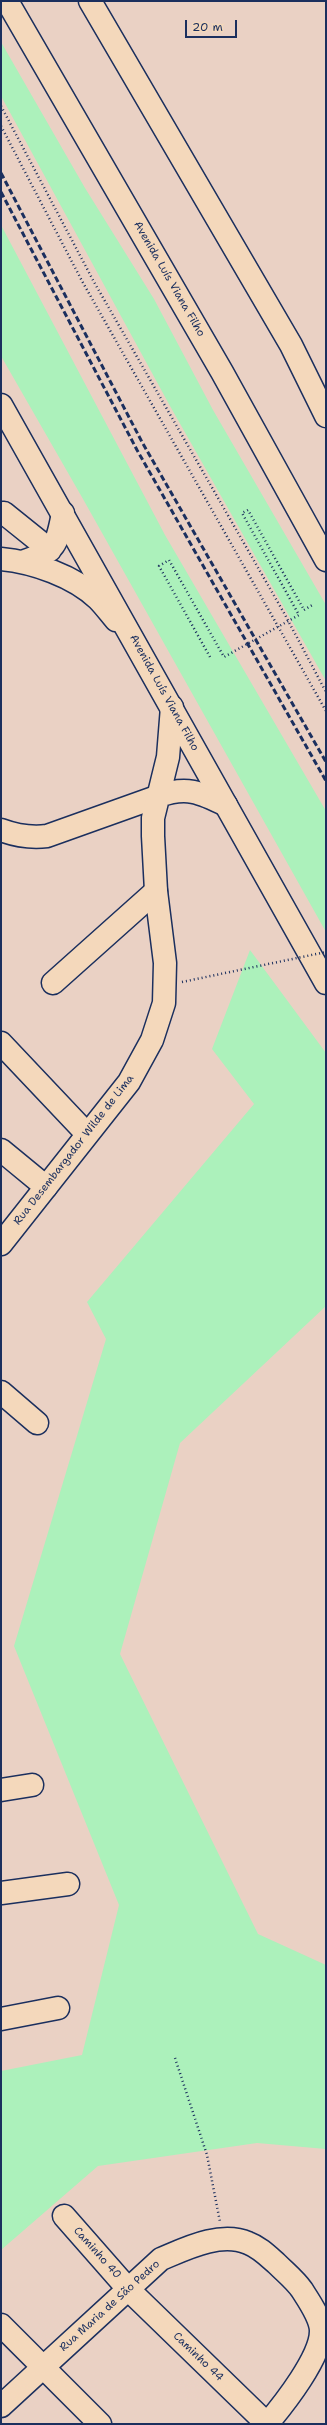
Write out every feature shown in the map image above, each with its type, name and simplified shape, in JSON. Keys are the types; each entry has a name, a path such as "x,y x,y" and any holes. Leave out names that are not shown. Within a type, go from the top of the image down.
{"main road":[{"name":"Avenida Luís Viana Filho","path":"8,1 222,372 326,560"},
{"path":"90,1 291,344 326,416"},
{"name":"Avenida Luís Viana Filho","path":"1,405 64,513 326,983"},
{"path":"4,513 50,550"},
{"path":"24,561 50,550 57,543 64,513"},
{"path":"1,559 24,561 86,589 98,599 137,644"},
{"name":"Rua Desembargador Wilde de Lima","path":"1,1244 87,1134 130,1082 152,1040 164,1003 165,963 156,891 152,836 153,818 168,757 172,707"},
{"path":"1,830 17,836 35,838 47,836 159,796 186,790 206,795 226,804"},
{"path":"53,983 156,891"},
{"path":"1,1043 87,1134"},
{"path":"1,1150 46,1187"},
{"path":"1,1392 37,1423"},
{"path":"1,1790 32,1785"},
{"path":"1,1894 68,1884"},
{"path":"1,2019 58,2008"},
{"name":"Caminho 40","path":"64,2216 129,2290"},
{"name":"Rua Maria de São Pedro","path":"1,2406 161,2259 189,2247 224,2240 246,2242 262,2250 320,2305 324,2332 316,2351 293,2393 267,2424"},
{"name":"Caminho 44","path":"129,2290 267,2424"},
{"path":"1,2325 100,2424"}],"path":[{"path":"1,106 94,282 284,613 326,692"},
{"path":"1,126 82,281 326,711"},
{"path":"210,657 159,566 169,560 224,658 299,615 242,513 248,510 304,610 314,604"},
{"path":"182,982 326,952"},
{"path":"175,2058 207,2155 224,2240"}],"green space":[{"path":"1,42 85,188 154,299 213,410 326,605 326,681 170,406 1,96"},
{"path":"1,225 165,535 326,811 326,932 1,356"},
{"path":"250,950 326,1053 326,1306 180,1443 120,1654 258,1934 326,1965 326,2149 257,2143 98,2166 1,2250 1,2071 82,2055 119,1905 14,1646 106,1339 87,1302 254,1104 212,1049"}],"railway":[{"path":"1,173 142,442 326,762"},
{"path":"1,192 137,450 326,781"}]}
